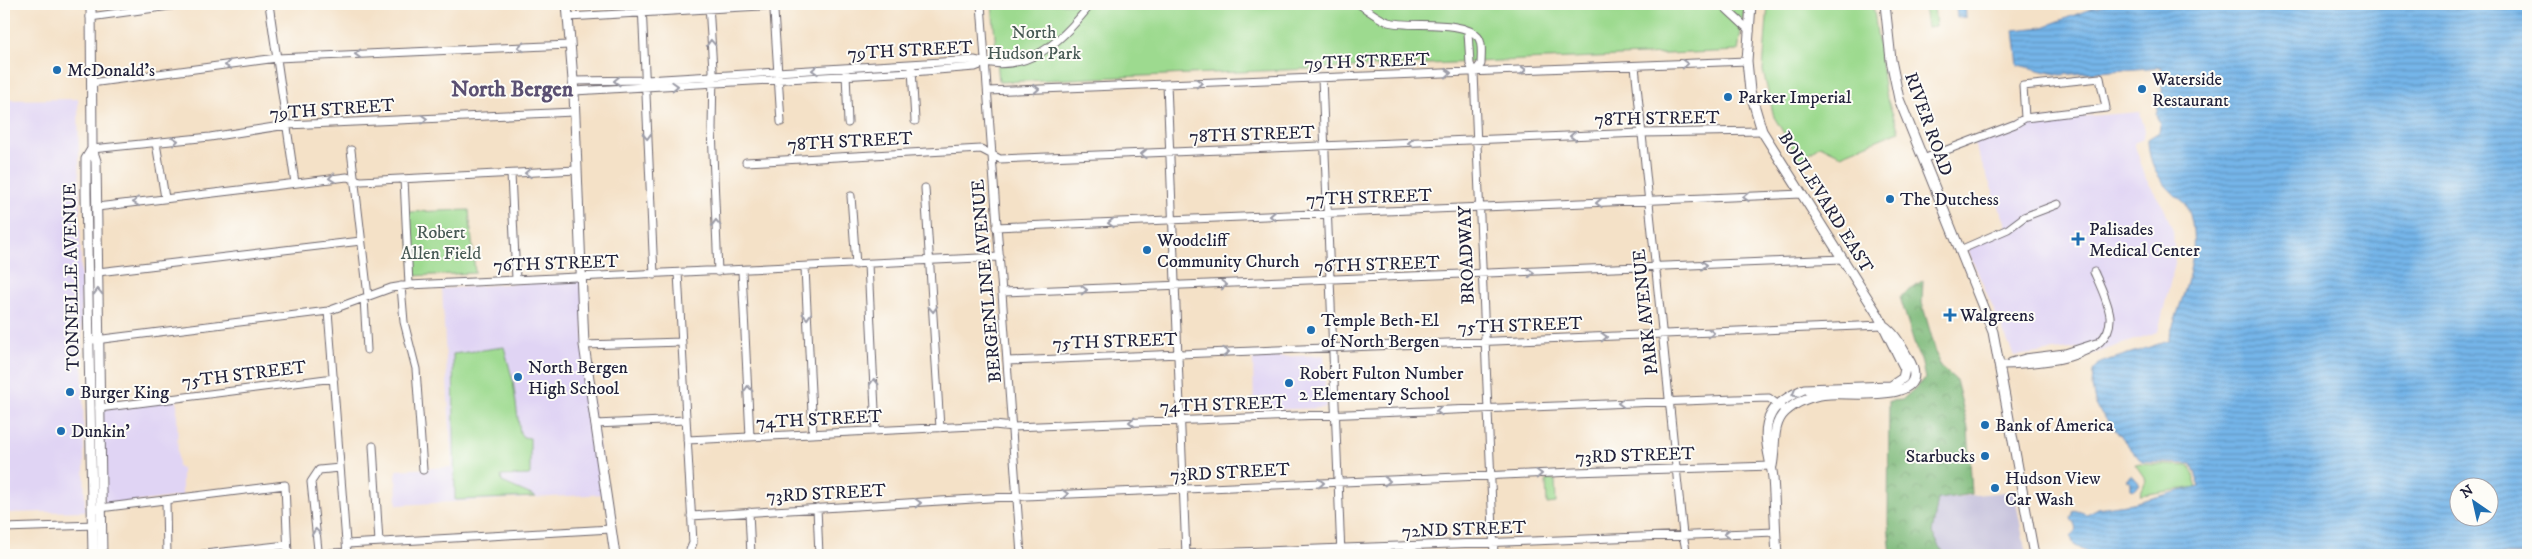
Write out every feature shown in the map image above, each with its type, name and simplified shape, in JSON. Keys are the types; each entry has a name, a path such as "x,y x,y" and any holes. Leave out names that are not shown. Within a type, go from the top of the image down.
{"main road":[{"name":"TONNELLE AVENUE","path":"90,4 92,149 96,161 102,555"},
{"path":"566,4 574,91 584,346 615,555"},
{"name":"BOULEVARD EAST","path":"1750,4 1747,61 1750,91 1762,131 1798,192 1815,214 1884,325 1886,333 1904,364 1905,374 1900,381 1884,387 1804,389 1778,404"},
{"name":"RIVER ROAD","path":"1885,4 1899,99 1993,332 2001,365 2034,555"},
{"name":"TONNELLE AVENUE","path":"92,149 86,159 93,555"},
{"name":"BOULEVARD EAST","path":"1786,411 1808,397 1830,394 1889,393 1905,389 1912,380 1913,368 1891,330 1884,325"},
{"path":"1772,466 1768,454 1768,422 1771,412 1778,404"},
{"path":"1777,555 1772,466 1777,425 1786,411"}],"street":[{"path":"90,17 184,4"},
{"path":"269,4 295,182"},
{"path":"642,4 654,274"},
{"path":"777,4 774,11 781,122"},
{"path":"568,17 643,13 709,6 796,4"},
{"name":"BERGENLINE AVENUE","path":"980,4 988,91 996,227 1003,292 1021,555"},
{"name":"79TH STREET","path":"574,91 713,80 778,72 846,72 975,67 985,63 1017,61 1048,50 1062,38 1091,4"},
{"path":"1359,4 1387,21 1403,24 1450,26 1468,32 1476,36 1480,43 1481,64 1474,72 1470,64 1468,32"},
{"path":"1721,4 1750,30"},
{"path":"709,6 718,272"},
{"path":"91,83 277,58 569,45"},
{"name":"79TH STREET","path":"988,91 1747,61"},
{"name":"PARK AVENUE","path":"1635,66 1683,535 1687,555"},
{"path":"912,68 915,121"},
{"path":"846,72 848,123"},
{"name":"79TH STREET","path":"713,80 778,81 846,72"},
{"name":"BROADWAY","path":"1474,72 1494,555"},
{"path":"1322,78 1341,552"},
{"path":"1923,159 2015,124 2025,118 2106,108 2100,78 2023,86 2025,118"},
{"name":"79TH STREET","path":"573,81 646,84"},
{"path":"1168,84 1186,555"},
{"name":"79TH STREET","path":"92,149 156,143 287,124 574,112"},
{"name":"78TH STREET","path":"746,162 981,149 1000,159 1641,133 1762,131"},
{"path":"156,143 165,198"},
{"path":"351,150 366,297 367,350"},
{"path":"97,207 347,177 353,180 404,179 577,170"},
{"path":"511,174 516,279"},
{"path":"404,179 409,285"},
{"path":"925,188 940,428"},
{"name":"77TH STREET","path":"996,227 1648,201 1798,192"},
{"path":"851,196 856,265"},
{"path":"1960,250 2008,230 2024,217 2058,204"},
{"path":"98,272 361,241"},
{"name":"76TH STREET","path":"89,341 328,311 366,297 409,285 805,268 1000,257"},
{"name":"76TH STREET","path":"1003,292 1176,287 1843,260"},
{"path":"868,264 876,431"},
{"path":"805,268 813,434"},
{"path":"742,270 750,437"},
{"path":"2001,365 2025,358 2065,353 2096,343 2105,335 2110,317 2094,272"},
{"path":"678,273 693,543 688,555"},
{"path":"401,286 404,322 416,369 423,470"},
{"path":"328,311 347,554 320,554 311,482 319,470 340,468"},
{"name":"75TH STREET","path":"1008,361 1884,325"},
{"path":"584,346 682,342"},
{"name":"75TH STREET","path":"99,408 334,378"},
{"name":"74TH STREET","path":"687,440 994,425 1013,427 1770,398 1786,411"},
{"path":"595,424 686,420"},
{"path":"373,446 379,542"},
{"name":"73RD STREET","path":"691,516 1184,489 1772,466"},
{"path":"92,509 166,502 285,486 288,555"},
{"path":"166,502 167,555"},
{"path":"817,508 819,555"},
{"path":"749,512 751,555"},
{"path":"4,528 102,525"},
{"path":"347,544 611,530"},
{"name":"72ND STREET","path":"1154,555 1341,552 1494,543 1776,532"},
{"path":"195,555 288,545"}],"shaded area":[{"path":"78,99 85,511 4,513 4,100"},
{"name":"Palisades Medical Center","path":"2140,112 2145,131 2143,139 2134,143 2146,179 2164,208 2173,231 2175,263 2158,332 2089,355 2078,348 2014,356 1966,246 2008,229 1973,142 2015,128 2026,121"},
{"name":"North Bergen High School","path":"582,278 584,345 606,494 397,505 396,470 452,467 442,289"},
{"name":"Robert Fulton Number 2 Elementary School","path":"1324,355 1326,408 1254,410 1253,358"},
{"path":"177,399 178,467 182,468 182,496 104,506 101,409"},
{"path":"2014,491 2026,555 1975,555 1975,553 1945,555 1932,533 1938,499"}],"green space":[{"name":"North Hudson Park","path":"992,4 1745,4 1738,51 999,82"},
{"path":"1768,4 1873,4 1885,93 1899,131 1841,155 1820,145 1800,160 1774,117 1763,71"},
{"path":"1934,5 1936,26 1927,27 1924,6"},
{"name":"Robert Allen Field","path":"469,210 475,273 412,276 408,212"},
{"path":"1923,280 1922,303 1940,366 1956,380 1968,428 1972,494 1938,499 1932,533 1945,555 1891,555 1888,524 1889,401 1902,400 1925,379 1921,359 1917,352 1900,297"},
{"path":"504,347 513,381 520,433 523,437 530,438 530,475 501,476 502,482 536,497 455,500 453,354"},
{"path":"2135,464 2190,466 2197,487 2140,495 2146,480"},
{"path":"1546,480 1555,480 1556,503 1547,504"},
{"path":"1975,553 1975,555 1945,555"}],"water":[{"path":"2113,4 2528,4 2528,555 2092,555 2074,545 2071,537 2075,528 2071,519 2074,510 2087,514 2098,508 2133,503 2200,486 2192,464 2142,462 2096,407 2092,387 2093,371 2100,363 2168,341 2189,274 2193,240 2192,223 2185,203 2167,187 2154,169 2148,147 2148,139 2159,132 2160,126 2156,114 2162,93 2162,67 2060,75 2018,65 2014,30 2043,27 2093,8"},
{"path":"1965,5 1966,17 1957,18 1956,6"},
{"path":"2132,475 2140,484 2135,490 2131,489 2131,483 2126,480"}],"place":[{"name":"McDonald's","path":"57,70"},
{"name":"Waterside Restaurant","path":"2142,89"},
{"name":"Parker Imperial","path":"1728,97"},
{"name":"The Dutchess","path":"1890,199"},
{"name":"Palisades Medical Center","path":"2078,239"},
{"name":"Woodcliff Community Church","path":"1147,250"},
{"name":"Walgreens","path":"1950,315"},
{"name":"Temple Beth-El of North Bergen","path":"1311,330"},
{"name":"North Bergen High School","path":"518,377"},
{"name":"Robert Fulton Number 2 Elementary School","path":"1289,383"},
{"name":"Burger King","path":"70,392"},
{"name":"Bank of America","path":"1985,425"},
{"name":"Dunkin'","path":"61,431"},
{"name":"Starbucks","path":"1985,456"},
{"name":"Hudson View Car Wash","path":"1995,488"}],"district":[{"name":"North Bergen","path":"512,88"}]}
